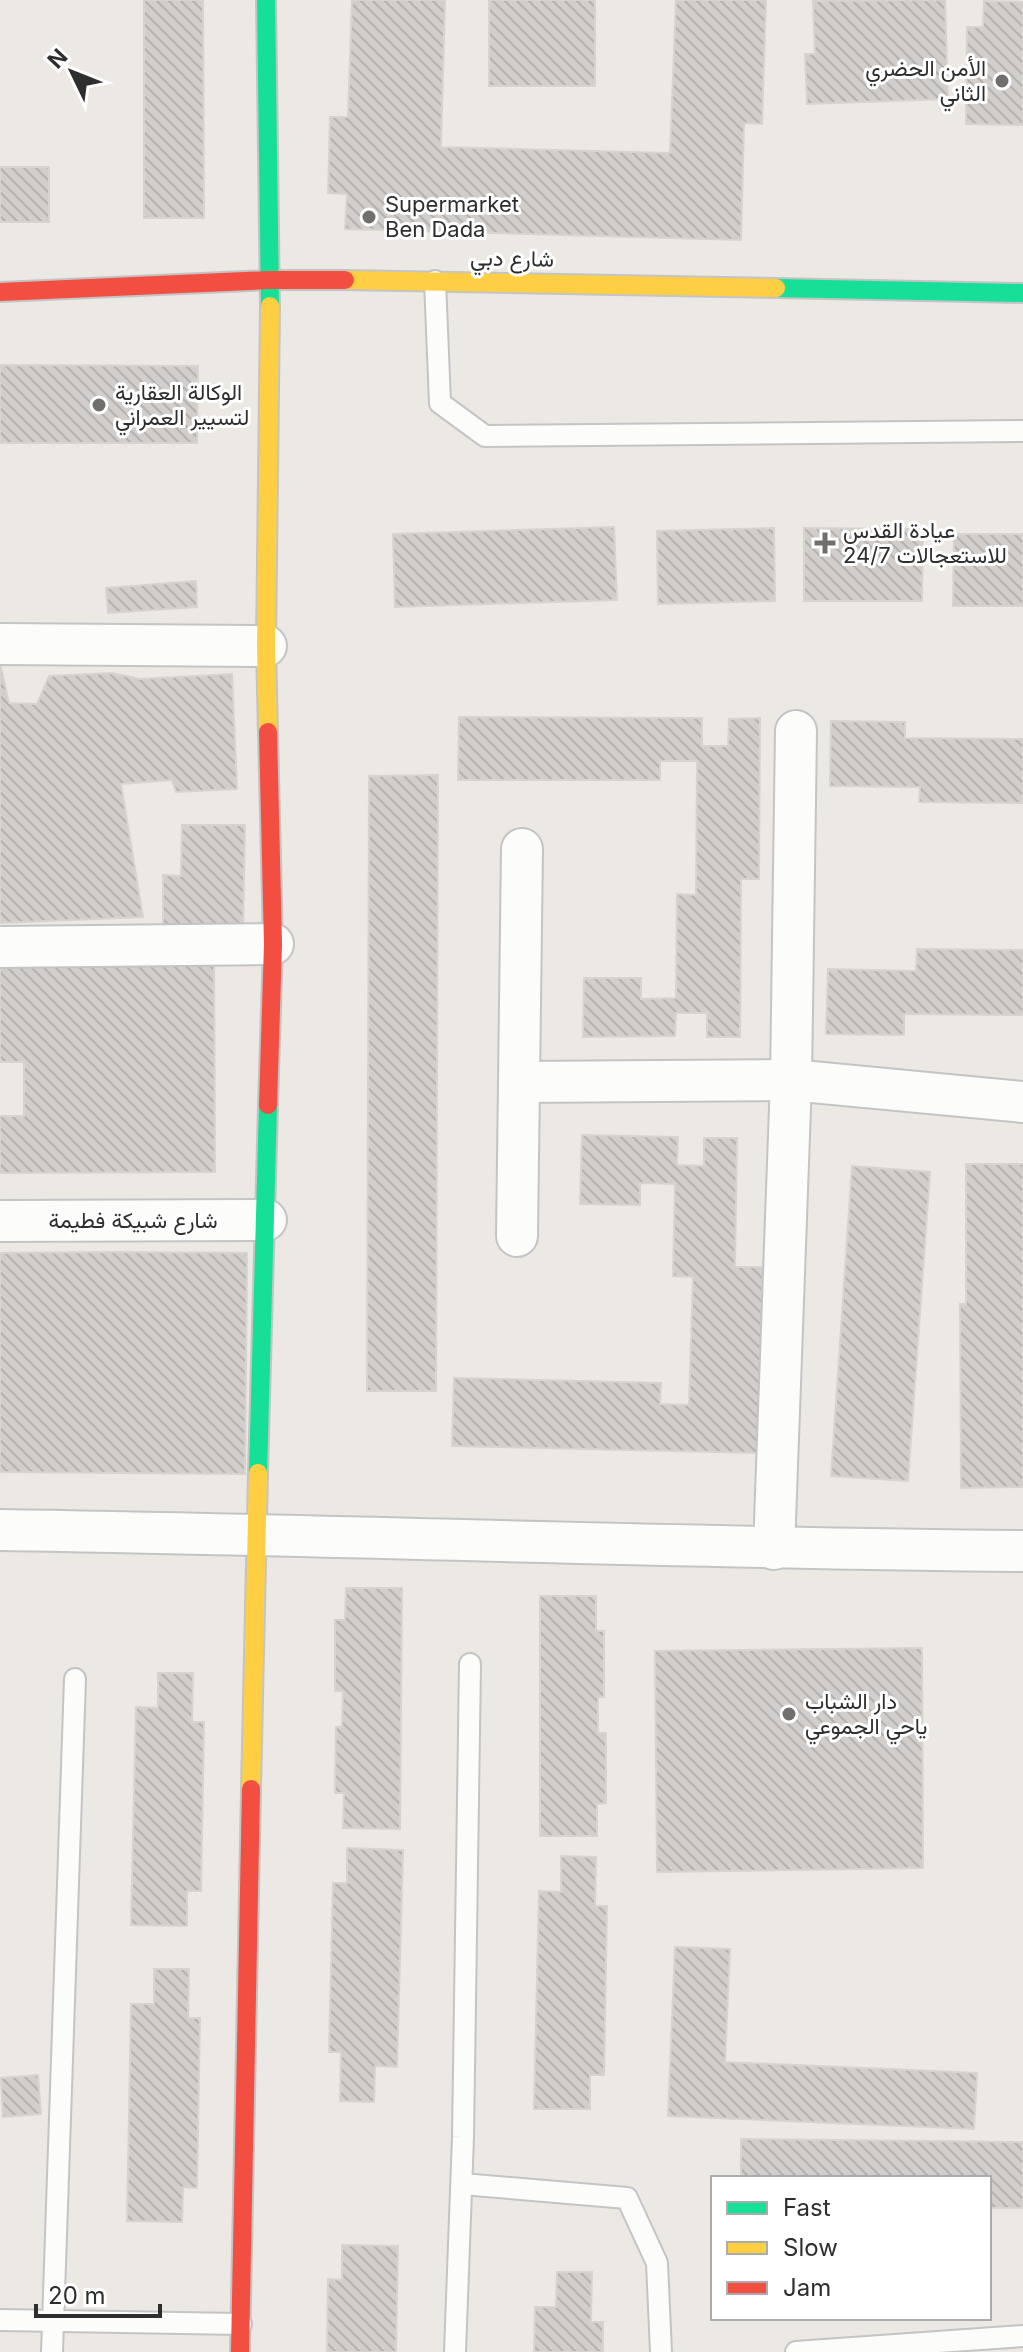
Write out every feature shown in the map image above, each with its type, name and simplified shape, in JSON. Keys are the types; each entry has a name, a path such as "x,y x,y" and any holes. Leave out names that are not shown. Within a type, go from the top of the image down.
{"street":[{"path":"240,2352 256,1534 273,944 266,646 270,280 266,0"},
{"name":"شارع دبي","path":"0,292 270,280 1023,293"},
{"path":"0,644 266,646"},
{"path":"774,1549 791,1080 796,731"},
{"path":"517,1236 522,849"},
{"path":"0,947 273,944"},
{"path":"519,1082 791,1080 1023,1102"},
{"name":"شارع شبيكة فطيمة","path":"0,1221 266,1220"},
{"path":"0,1530 774,1549 1023,1551"}],"lane":[{"path":"435,281 440,403 485,436 1023,431"},
{"path":"455,2352 462,2184 470,1664"},
{"path":"52,2352 75,1679"},
{"path":"462,2184 627,2198 657,2263 661,2352"},
{"path":"0,2320 241,2324"},
{"path":"796,2352 1023,2336"}],"building":[{"path":"144,0 203,0 204,218 144,218"},
{"path":"352,0 445,0 441,147 670,153 676,0 766,0 762,124 744,123 741,240 345,229 347,194 328,193 330,117 348,117"},
{"path":"489,0 595,0 595,86 489,86"},
{"path":"945,0 948,99 807,104 805,54 815,54 813,1"},
{"path":"984,1 1023,2 1023,125 966,124 967,27 983,27"},
{"path":"0,167 49,167 49,222 0,222"},
{"name":"الوكالة العقارية لتسيير العمراني","path":"0,365 198,366 197,443 0,443"},
{"path":"614,527 617,600 395,607 393,534"},
{"path":"774,528 775,601 658,604 657,531"},
{"path":"804,528 923,529 922,601 804,601"},
{"path":"954,534 1023,534 1023,606 953,606"},
{"path":"196,581 197,607 108,613 106,588"},
{"path":"0,663 9,703 37,704 49,676 112,673 140,679 232,674 237,789 176,792 172,780 121,784 143,917 0,923"},
{"path":"459,717 702,718 702,746 728,746 729,719 760,718 759,879 741,879 740,1037 707,1037 707,1013 676,1013 675,1036 583,1037 584,978 641,978 641,999 676,998 677,894 696,895 697,761 660,761 660,780 458,780"},
{"path":"831,721 905,722 905,738 1023,739 1023,803 919,802 920,787 830,786"},
{"path":"438,775 436,1391 367,1391 369,776"},
{"path":"182,825 245,825 243,934 163,933 163,875 181,876"},
{"path":"917,949 1023,950 1023,1015 904,1014 904,1035 826,1034 828,969 916,971"},
{"path":"214,950 215,1172 0,1173 0,1116 24,1116 24,1062 0,1062 0,951"},
{"path":"582,1135 678,1137 677,1165 704,1166 704,1138 737,1138 735,1267 763,1267 758,1453 452,1446 454,1378 661,1383 660,1404 689,1405 693,1277 673,1276 675,1184 640,1183 640,1205 580,1204"},
{"path":"966,1164 1023,1164 1023,1487 961,1488 960,1304 966,1304"},
{"path":"852,1166 930,1172 908,1481 831,1476"},
{"path":"0,1253 247,1253 245,1474 0,1472"},
{"path":"346,1588 402,1588 400,1829 343,1828 344,1793 335,1793 336,1727 342,1727 343,1691 335,1691 335,1620 345,1620"},
{"path":"540,1596 596,1596 596,1631 604,1631 604,1697 598,1697 598,1733 606,1733 606,1803 597,1804 597,1836 540,1836"},
{"name":"دار الشباب ياحي الجموعي","path":"922,1648 923,1868 657,1872 655,1651"},
{"path":"158,1673 193,1673 192,1722 204,1722 201,1891 187,1891 187,1926 131,1925 136,1707 158,1708"},
{"path":"347,1848 403,1850 397,2067 375,2066 374,2102 340,2101 341,2052 329,2052 333,1883 347,1883"},
{"path":"561,1856 596,1857 595,1906 607,1906 604,2075 590,2075 590,2109 534,2109 539,1891 561,1892"},
{"path":"675,1947 730,1949 725,2062 977,2073 974,2129 668,2116"},
{"path":"154,1969 189,1969 188,2018 200,2018 197,2188 183,2187 182,2222 127,2221 131,2004 154,2004"},
{"path":"38,2075 41,2114 3,2117 1,2078"},
{"path":"741,2139 1023,2142 1023,2208 991,2208 991,2176 741,2176"},
{"path":"342,2245 398,2246 396,2352 327,2352 328,2279 342,2280"},
{"path":"557,2272 592,2272 591,2322 603,2322 603,2352 534,2352 535,2307 556,2307"}],"traffic: fast":[{"path":"266,0 270,306"},
{"path":"776,288 1023,293"},
{"path":"258,1473 268,1105"}],"traffic: slow":[{"path":"345,280 776,288"},
{"path":"268,732 266,646 270,306"},
{"path":"251,1789 258,1473"}],"traffic: jam":[{"path":"0,292 270,280 345,280"},
{"path":"268,732 273,944 268,1105"},
{"path":"240,2352 251,1789"}],"place":[{"name":"الأمن الحضري الثاني","path":"1002,81"},
{"name":"Supermarket Ben Dada","path":"369,217"},
{"name":"الوكالة العقارية لتسيير العمراني","path":"99,405"},
{"name":"عيادة القدس للاستعجالات 24/7","path":"825,543"},
{"name":"دار الشباب ياحي الجموعي","path":"789,1714"}]}
